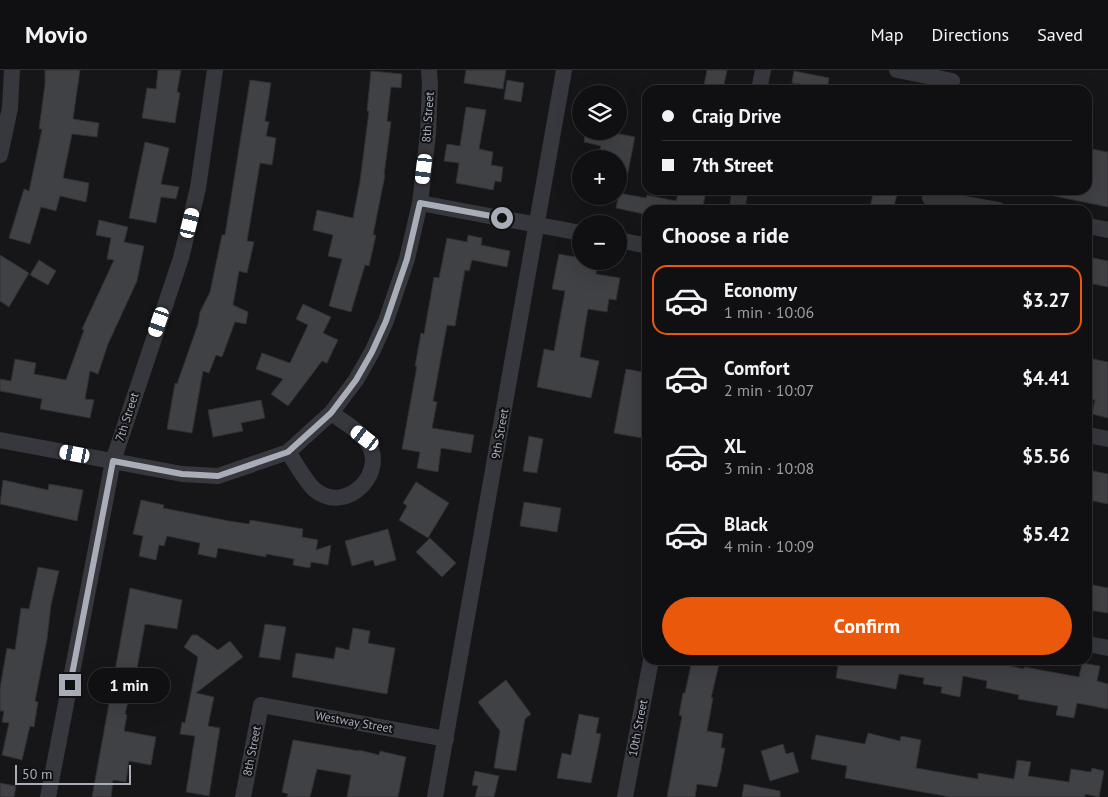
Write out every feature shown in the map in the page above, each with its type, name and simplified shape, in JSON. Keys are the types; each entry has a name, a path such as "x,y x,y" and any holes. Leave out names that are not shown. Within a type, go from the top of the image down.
{"street":[{"path":"0,155 10,108 12,70"},
{"name":"7th Street","path":"48,797 113,461 182,258 198,188 215,70"},
{"name":"8th Street","path":"288,452 331,413 356,380 372,352 386,321 407,259 420,203 428,134 429,70"},
{"name":"9th Street","path":"435,797 564,70"},
{"path":"760,85 763,70"},
{"path":"897,70 952,80"},
{"path":"930,199 967,205"},
{"path":"420,203 572,231"},
{"path":"1092,227 1108,230"},
{"path":"627,242 642,245"},
{"path":"0,440 182,474 218,476 288,452 314,490 326,496 341,498 356,492 367,482 372,468 372,451 365,438 331,413"},
{"path":"1092,436 1108,439"},
{"path":"1092,645 1108,648"},
{"name":"10th Street","path":"625,797 650,665"},
{"name":"8th Street","path":"243,797 261,705"},
{"name":"Westway Street","path":"261,705 446,739"}],"building":[{"path":"45,70 80,70 73,119 99,123 97,137 72,134 63,178 89,183 86,202 60,196 56,211 41,207 30,244 9,238 24,189 29,191 42,129 39,129"},
{"path":"158,70 181,70 177,92 180,93 175,123 142,118 147,88 156,89"},
{"path":"466,70 506,70 503,89 464,83"},
{"path":"707,70 727,70 724,85 704,85"},
{"path":"371,71 402,74 401,88 391,87 387,121 391,122 385,175 373,235 376,235 369,266 365,265 351,312 329,306 342,259 328,256 333,235 313,230 317,210 353,218 369,111 367,111"},
{"path":"794,71 829,78 828,85 800,85 792,83"},
{"path":"250,80 271,83 265,121 269,122 266,136 276,138 272,165 260,163 247,241 254,242 247,273 239,271 233,305 248,312 246,324 235,322 222,357 216,355 209,373 203,371 192,433 167,429 175,383 177,384 198,324 200,312 210,292 222,235 225,235"},
{"path":"507,80 524,83 521,102 504,99"},
{"path":"466,107 486,110 479,149 493,152 491,165 503,167 501,182 495,181 493,190 456,183 459,163 444,161 447,144 460,146"},
{"path":"627,135 635,137 627,177 627,150 600,150 601,146 584,142 584,140 627,140"},
{"path":"145,142 169,148 161,184 179,187 176,199 161,197 156,223 129,218"},
{"path":"1092,149 1108,152 1108,207 1054,196 1092,195"},
{"path":"627,194 646,198 647,195 676,201 678,195 705,195 703,205 642,205 642,214 616,208 617,205 627,205"},
{"path":"873,195 897,195 894,205 870,205"},
{"path":"99,220 128,227 124,242 144,246 137,281 108,344 98,374 90,371 85,399 94,400 90,418 40,409 42,399 0,391 0,379 11,381 15,359 36,363 34,374 66,380 84,330 82,329 114,260 107,259 111,238 96,235"},
{"path":"468,235 482,238 481,245 510,251 507,267 472,260 469,271 465,270 455,326 447,325 433,401 437,402 432,428 474,435 471,453 441,448 438,472 417,468 420,452 402,449 421,333 424,334 434,277 439,278 447,238 467,242"},
{"path":"559,254 572,256 572,270 597,270 596,274 620,278 616,300 609,299 607,312 588,309 580,357 599,361 591,398 537,387 544,349 554,351 565,291 552,289"},
{"path":"0,255 29,273 9,307 0,301"},
{"path":"1092,258 1108,261 1108,287 1092,284"},
{"path":"39,260 56,271 48,285 30,275"},
{"path":"303,304 331,317 323,333 338,340 327,363 322,361 288,406 271,394 283,379 256,369 262,353 290,363 308,325 296,319"},
{"path":"1092,359 1108,362 1108,418 1092,414 1095,400 1092,399"},
{"path":"626,369 642,372 642,438 614,433"},
{"path":"261,400 265,418 241,423 243,431 213,437 208,410"},
{"path":"529,436 543,439 537,473 523,471"},
{"path":"1092,471 1108,474 1108,504 1092,501"},
{"path":"3,480 48,490 49,484 83,490 77,521 0,504"},
{"path":"416,482 449,503 428,538 399,520 407,506 403,503"},
{"path":"141,500 164,505 163,508 229,521 249,524 250,520 303,529 302,537 318,540 316,550 331,545 328,565 311,562 310,568 293,565 294,559 266,554 266,557 218,548 216,558 198,554 200,543 167,536 164,546 159,545 156,560 139,556 143,536 133,534"},
{"path":"524,502 561,508 557,532 520,526"},
{"path":"388,529 396,560 375,566 373,560 352,566 345,541"},
{"path":"430,538 456,563 442,577 416,552"},
{"path":"38,567 59,571 51,605 47,639 35,701 38,702 34,727 30,726 22,760 2,755 9,723 2,722 4,711 0,711 0,688 7,648 15,650 21,608 29,609"},
{"path":"1092,585 1108,588 1108,613 1092,611"},
{"path":"130,588 182,600 177,629 145,624 134,686 132,685 125,714 127,715 124,731 156,737 151,765 129,761 126,782 113,780 111,797 92,797"},
{"path":"265,624 286,627 280,660 259,657"},
{"path":"353,628 370,631 368,643 395,648 387,694 292,677 296,653 334,659 336,647 349,650"},
{"path":"192,635 197,635 218,650 230,641 243,657 196,693 214,697 208,726 220,728 209,796 186,792 195,736 180,734 182,722 185,723 198,657 184,647"},
{"path":"691,665 719,665 711,698 713,698 707,731 723,734 721,748 725,748 717,787 697,784 695,797 667,797 682,716 679,715 683,693 685,693"},
{"path":"838,665 1006,665 1079,677 1082,665 1092,665 1100,666 1097,681 1108,684 1108,709 1077,703 1074,718 1056,715 1058,706 1018,699 1019,695 986,688 987,681 963,676 960,697 941,693 942,687 923,684 924,678 899,674 896,689 836,678"},
{"path":"506,680 531,714 525,719 516,771 494,768 500,731 478,702"},
{"path":"579,714 599,718 596,733 601,734 591,783 557,778 562,753 571,755"},
{"path":"868,733 900,741 901,736 921,740 916,768 978,779 978,773 1014,779 1017,760 1031,762 1028,776 1069,782 1071,769 1091,772 1092,768 1104,771 1099,797 1085,794 1085,797 950,797 845,778 847,766 811,759 816,735 865,744"},
{"path":"293,740 379,755 380,751 406,757 398,797 347,797 351,775 317,769 310,797 287,797 288,794 282,792"},
{"path":"783,744 786,754 793,752 799,772 770,781 761,751"},
{"path":"475,771 499,776 494,797 475,797 478,786 472,785"},
{"path":"0,783 16,786 14,797 0,797"},
{"path":"744,784 780,791 780,797 742,797"}],"route":[{"path":"70,685 113,461 182,474 218,476 288,452 331,413 356,380 372,352 386,321 407,259 420,203 502,218"}]}
